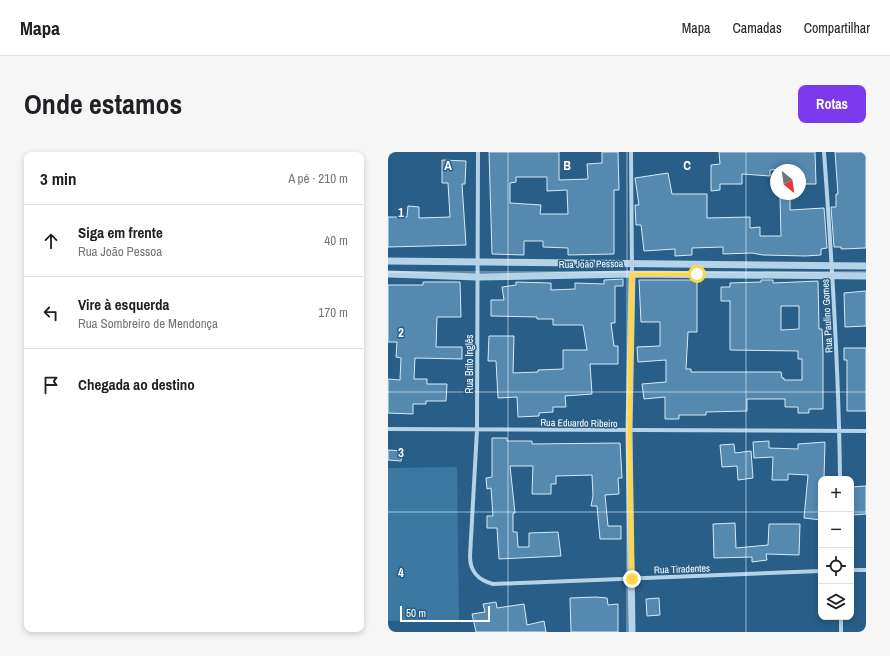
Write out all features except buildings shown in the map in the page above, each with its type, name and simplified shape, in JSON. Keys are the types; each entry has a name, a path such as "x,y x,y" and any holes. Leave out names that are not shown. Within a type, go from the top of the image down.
{"street":[{"name":"Rua Brito Inglês","path":"475,575 472,570 470,556 477,430 478,152"},
{"path":"631,152 632,274 629,431 632,632"},
{"name":"Rua Paulino Gomes","path":"824,152 833,276 840,431 840,476"},
{"name":"Rua João Pessoa","path":"388,261 632,263 832,267 866,266"},
{"name":"Rua João Pessoa","path":"388,274 478,277 632,274 866,276"},
{"name":"Rua Eduardo Ribeiro","path":"388,429 629,431 710,429 866,431"},
{"path":"854,570 866,570"},
{"name":"Rua Tiradentes","path":"475,575 485,582 493,584 818,571"},
{"path":"841,620 841,632"}],"shaded area":[{"path":"457,467 459,620 388,621 388,468"}],"route":[{"path":"632,579 629,431 632,274 697,274"}]}
